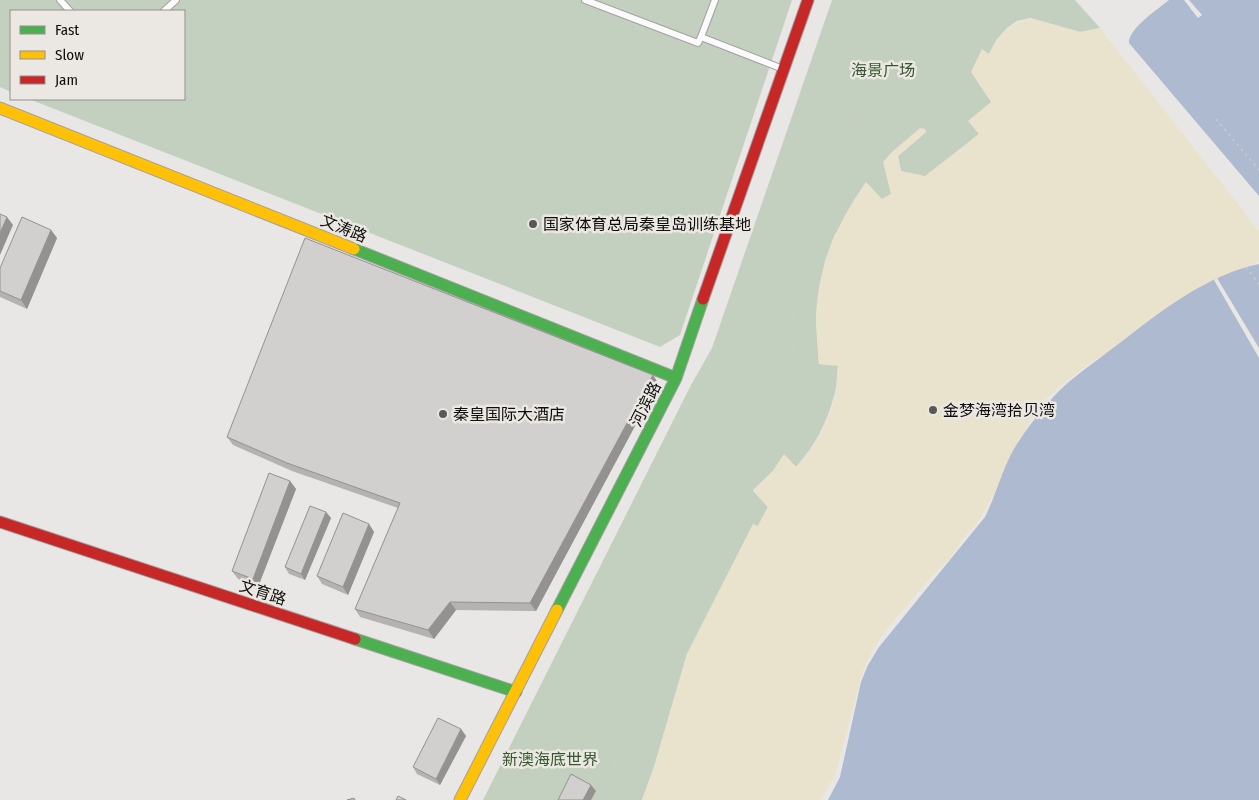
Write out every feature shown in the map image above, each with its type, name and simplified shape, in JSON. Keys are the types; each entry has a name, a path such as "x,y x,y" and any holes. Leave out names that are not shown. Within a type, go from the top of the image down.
{"street":[{"name":"河滨路","path":"460,800 676,378 808,0"},
{"name":"文涛路","path":"0,108 676,378"},
{"name":"文育路","path":"0,523 516,692"}],"lane":[{"path":"60,0 69,10"},
{"path":"165,10 176,0"},
{"path":"585,0 698,43 715,0"},
{"path":"700,37 784,70"}],"path":[{"path":"602,800 609,776 613,705 613,646 628,602 658,557 699,509 748,468 783,426 800,373 797,275 808,210 825,160 859,113 895,79 921,43 926,0"},
{"path":"1216,119 1259,170"},
{"path":"1246,267 1259,284"}],"green space":[{"name":"国家体育总局秦皇岛训练基地","path":"0,0 792,0 680,335 660,347 32,100 185,100 185,10 10,10 10,92 0,87"},
{"name":"海景广场","path":"832,0 1075,0 1100,28 1080,32 1030,18 1017,21 1007,28 997,39 989,54 982,50 991,102 979,134 926,177 901,171 898,156 926,132 892,152 891,194 835,234 825,261 816,318 819,364 838,365 836,389 828,416 809,451 796,467 784,455 773,471 753,490 768,507 758,526 753,525 687,654 654,767 642,800 483,800 691,385 712,348"}],"sand":[{"name":"金梦海湾拾贝湾","path":"1030,18 1080,32 1100,28 1259,231 1259,260 1245,273 1093,361 1041,403 1031,419 995,493 975,526 963,538 950,559 930,578 886,630 874,648 863,671 835,776 820,800 642,800 654,767 687,654 753,524 758,526 768,507 753,491 773,471 784,454 796,467 815,442 833,404 838,366 819,364 816,317 825,263 838,229 866,182 882,199 891,194 883,162 920,128 925,129 926,132 898,156 901,171 925,176 979,134 968,121 991,102 971,72 982,49 989,54 1005,31 1016,23"}],"water":[{"path":"1169,0 1259,0 1259,196 1129,43 1133,32 1138,26"},
{"path":"1259,264 1259,800 828,800 840,777 861,682 868,665 879,647 985,517 1010,456 1038,415 1070,381 1140,327 1188,294 1222,276"}],"pier":[{"path":"1184,0 1189,0 1202,15 1198,18"},
{"path":"1217,278 1259,348 1259,358 1214,280"}],"building":[{"path":"0,214 7,217 0,233"},
{"path":"22,217 51,230 21,300 0,291 0,268"},
{"name":"秦皇国际大酒店","path":"305,238 653,375 530,603 450,602 428,630 355,609 400,503 287,463 227,437"},
{"path":"269,473 290,481 253,579 232,571"},
{"path":"310,506 326,512 301,574 285,567"},
{"path":"343,513 369,524 343,587 317,576"},
{"path":"438,718 461,729 436,779 413,767"},
{"path":"571,774 591,785 583,800 558,800"},
{"path":"398,796 406,800 396,800"}],"traffic: fast":[{"path":"354,249 676,378"},
{"path":"557,610 676,378 703,299"},
{"path":"355,639 516,692"}],"traffic: slow":[{"path":"0,108 354,249"},
{"path":"460,800 557,610"}],"traffic: jam":[{"path":"703,299 808,0"},
{"path":"0,522 355,639"}],"place":[{"name":"国家体育总局秦皇岛训练基地","path":"533,224"},
{"name":"金梦海湾拾贝湾","path":"933,410"},
{"name":"秦皇国际大酒店","path":"443,414"}],"park label":[{"name":"新澳海底世界","path":"550,759"}]}
